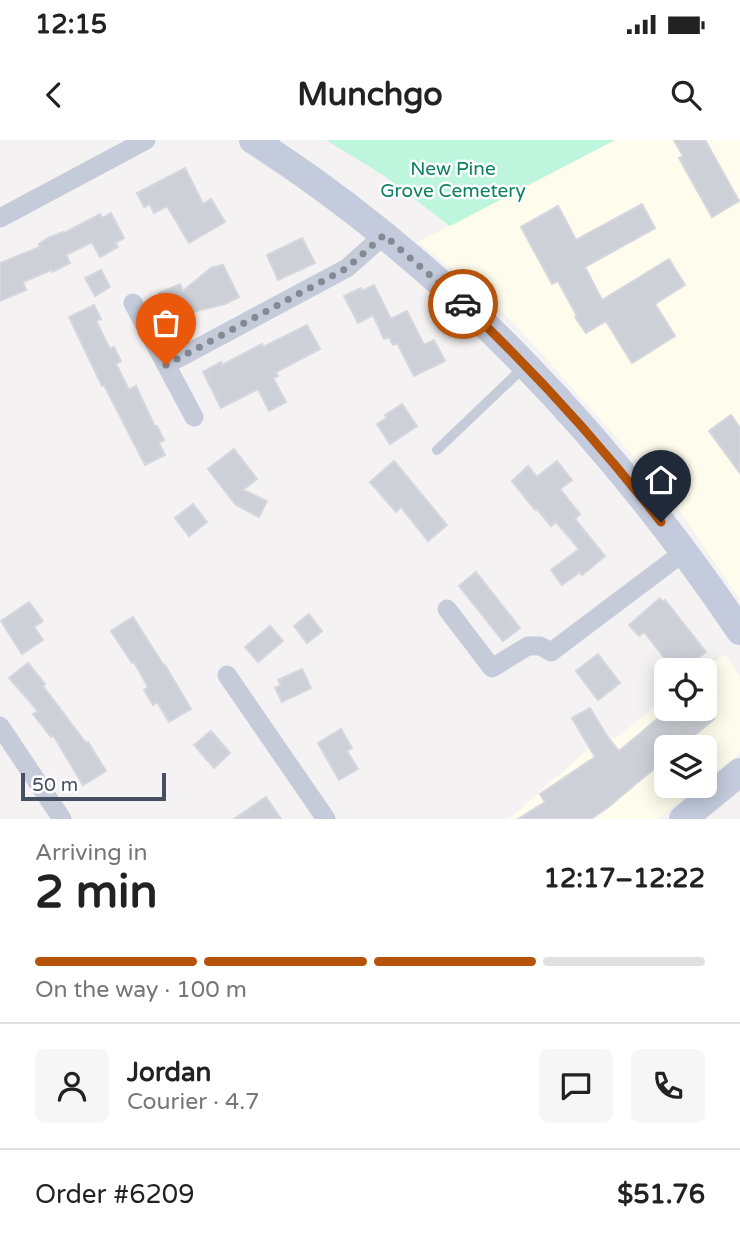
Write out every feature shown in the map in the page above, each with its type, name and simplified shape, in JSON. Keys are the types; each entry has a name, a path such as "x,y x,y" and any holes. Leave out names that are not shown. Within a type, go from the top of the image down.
{"main road":[{"path":"253,140 307,176 384,235 444,286 525,366 613,464 684,552 740,631"},
{"path":"683,819 740,772"}],"street":[{"path":"0,218 146,140"},
{"path":"166,365 347,268 384,235"},
{"path":"133,303 194,417"},
{"path":"447,609 492,668 528,646 540,646 551,652 684,552"},
{"path":"227,675 326,819"},
{"path":"0,726 62,819"}],"lane":[{"path":"437,450 525,366"}],"shaded area":[{"path":"615,140 740,140 740,600 672,500 532,343 494,303 418,242"},
{"path":"725,654 740,676 740,753 717,771 717,735 654,735 654,798 684,798 657,819 509,819 597,741 619,736 654,707 654,721 717,721 717,659"}],"green space":[{"name":"New Pine Grove Cemetery","path":"326,140 615,140 450,226 383,175"}],"building":[{"path":"674,140 705,140 739,201 712,217 679,158 683,156"},
{"path":"185,168 203,204 211,199 225,222 189,243 167,206 154,213 150,204 144,207 137,193"},
{"path":"642,204 655,228 585,267 602,300 669,259 685,285 655,304 675,336 632,363 606,321 586,333 558,281 552,284 521,227 558,206 576,240"},
{"path":"111,213 124,238 115,243 118,247 100,257 92,242 66,255 70,263 23,282 26,290 0,301 0,263 40,247 39,244 48,238 64,233 100,214 102,218"},
{"path":"302,238 315,263 278,280 267,255"},
{"path":"223,265 239,297 225,304 193,312 195,319 178,326 177,323 173,325 159,293 180,284 183,291 211,268"},
{"path":"101,270 110,287 95,296 85,278"},
{"path":"374,285 391,319 407,311 424,345 434,340 445,361 414,376 397,343 393,345 389,337 384,339 373,315 358,323 344,296"},
{"path":"94,305 101,319 96,321 110,349 114,347 121,361 116,364 129,390 136,386 164,440 159,443 165,455 145,465 104,385 102,386 69,317"},
{"path":"307,325 320,349 276,372 278,376 273,378 286,402 269,411 258,389 221,408 203,372"},
{"path":"402,404 417,426 390,444 377,424"},
{"path":"731,415 740,428 740,473 709,431"},
{"path":"234,449 257,479 243,490 267,501 259,517 236,505 208,469"},
{"path":"394,461 447,525 428,541 401,507 396,512 370,482"},
{"path":"557,461 572,480 560,489 580,514 575,519 605,556 582,575 580,572 562,585 551,570 579,549 556,522 551,526 536,508 535,510 512,481 528,466 537,477"},
{"path":"193,504 207,522 189,536 175,518"},
{"path":"476,572 520,628 503,641 459,586"},
{"path":"660,598 663,602 665,600 706,652 698,658 665,658 644,632 639,636 629,625"},
{"path":"29,602 43,621 34,627 43,640 22,654 1,621"},
{"path":"309,614 322,631 307,643 294,626"},
{"path":"133,617 191,709 169,722 157,702 153,705 144,690 148,687 134,662 132,663 111,631"},
{"path":"270,626 283,641 258,662 245,647"},
{"path":"598,654 620,683 598,700 576,671"},
{"path":"28,663 86,743 88,742 106,771 83,785 53,735 51,737 33,714 38,711 9,678"},
{"path":"302,669 311,688 282,702 275,688 281,685 278,680"},
{"path":"590,708 619,751 655,721 712,721 695,735 654,735 654,769 591,819 518,819 545,802 540,794 595,757 572,718"},
{"path":"341,729 352,748 347,751 358,769 339,780 318,743"},
{"path":"211,731 230,753 214,768 194,745"},
{"path":"266,797 281,819 234,819"}],"way so far":[{"path":"166,365 347,268 384,235 463,304"}],"route":[{"path":"463,304 576,421 661,522"}]}
